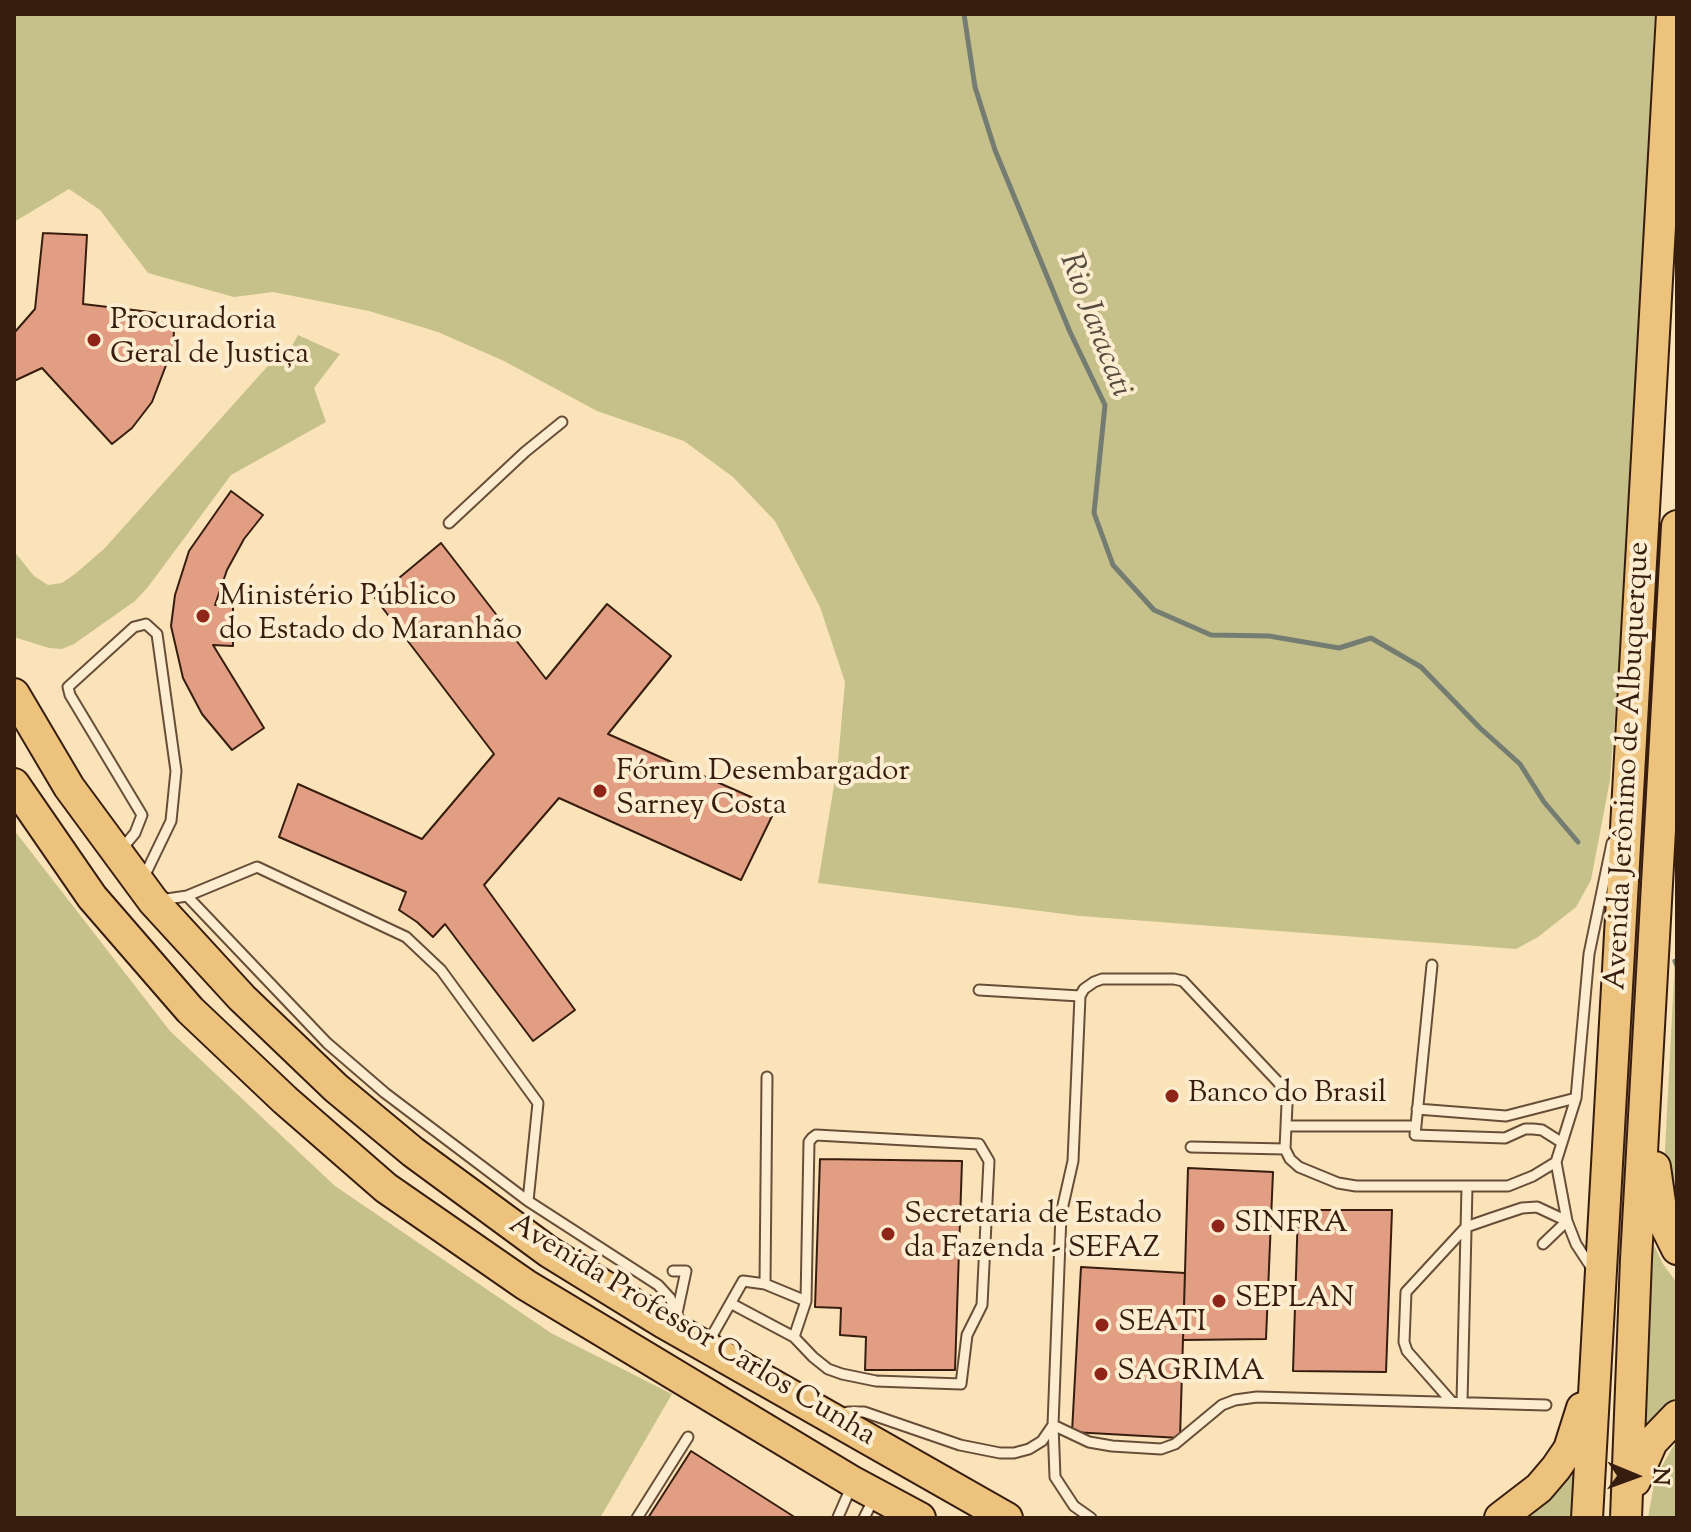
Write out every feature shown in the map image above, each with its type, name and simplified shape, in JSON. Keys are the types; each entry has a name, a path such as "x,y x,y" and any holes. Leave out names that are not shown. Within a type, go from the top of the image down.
{"main road":[{"name":"Avenida Jerônimo de Albuquerque","path":"1587,1518 1672,14"},
{"name":"Avenida Jerônimo de Albuquerque","path":"1626,1512 1647,1054 1677,541"},
{"name":"Avenida Professor Carlos Cunha","path":"14,694 69,787 146,894 242,998 336,1088 413,1152 512,1227 1007,1518"},
{"name":"Avenida Professor Carlos Cunha","path":"14,784 92,897 190,1010 296,1111 386,1188 526,1285 864,1498 920,1518"},
{"path":"1647,1054 1657,1192 1667,1229 1677,1249"},
{"path":"386,1188 415,1195 484,1245 500,1242 512,1227"},
{"path":"526,1285 539,1267 551,1266 635,1316 683,1329"},
{"path":"1500,1518 1539,1488 1569,1449 1577,1428 1597,1339"},
{"path":"1626,1512 1642,1460 1652,1442 1677,1416"}],"lane":[{"path":"449,523 562,422"},
{"path":"117,854 135,833 142,815 68,687 134,627 146,624 157,634 176,771 171,821 146,894 187,896 257,867 394,929 431,959 538,1103 528,1201"},
{"path":"1600,1282 1576,1244 1567,1221 1556,1162 1576,1098 1589,954 1607,861 1630,777"},
{"path":"187,896 327,1043 385,1093 528,1201 658,1285 683,1329"},
{"path":"1416,1131 1432,965"},
{"path":"1091,1518 1074,1506 1055,1477 1053,1425 1061,1214 1073,1161 1080,996 1094,982 1102,979 1183,981 1285,1092 1285,1149 1290,1159 1299,1167 1338,1183 1356,1186 1508,1186 1556,1162"},
{"path":"979,990 1080,996"},
{"path":"765,1284 767,1077"},
{"path":"1417,1109 1506,1116 1576,1098"},
{"path":"1286,1126 1505,1138 1525,1129 1533,1129 1542,1130 1561,1142"},
{"path":"732,1304 794,1337 828,1369 842,1374 876,1381 961,1384 967,1335 982,1305 989,1161 979,1144 816,1135 812,1138 809,1142 806,1301 794,1337"},
{"path":"1191,1147 1285,1149"},
{"path":"1462,1402 1467,1187"},
{"path":"1451,1401 1407,1351 1404,1342 1406,1292 1466,1227 1522,1208 1537,1207 1567,1221"},
{"path":"1543,1244 1567,1221"},
{"path":"673,1271 686,1271 683,1329"},
{"path":"683,1329 732,1304 743,1281 765,1284 806,1301"},
{"path":"1053,1425 1089,1442 1161,1449 1175,1444 1211,1412 1235,1400 1282,1397 1546,1405"},
{"path":"831,1417 864,1412 960,1445 1000,1453 1029,1449 1042,1441 1053,1425"},
{"path":"637,1518 688,1437"},
{"path":"839,1518 864,1498"}],"shaded area":[{"path":"14,14 1655,14 1627,557 1610,780 1591,880 1576,907 1538,937 1516,949 1080,916 818,883 838,761 845,682 820,607 775,521 733,477 684,441 597,411 504,361 438,332 369,311 273,292 234,297 148,273 100,210 69,189 14,222"},
{"path":"298,335 340,354 314,388 326,422 231,475 135,601 74,644 62,649 49,648 14,637 14,551 34,576 48,585 62,583 75,574 104,549 274,359 292,346"},
{"path":"14,830 170,1031 335,1186 551,1333 672,1394 600,1518 14,1518"},
{"path":"1677,921 1677,1227 1663,1187"},
{"path":"1645,1227 1663,1264 1677,1283 1677,1404 1649,1431 1632,1381"},
{"path":"1677,1440 1677,1518 1648,1518 1655,1478"},
{"path":"1574,1466 1578,1518 1514,1518"}],"building":[{"name":"Procuradoria Geral de Justiça","path":"43,233 87,235 83,304 175,315 173,347 152,402 132,428 112,444 42,368 14,381 14,333 35,309"},
{"name":"Ministério Público do Estado do Maranhão","path":"231,491 263,515 244,539 227,570 215,605 233,605 233,646 213,645 264,728 232,750 202,714 183,678 171,626 175,595 189,551"},
{"name":"Fórum Desembargador Sarney Costa","path":"441,543 546,679 607,604 671,656 608,734 776,808 741,880 559,798 484,885 575,1010 533,1041 445,924 433,937 399,910 406,892 279,837 298,784 422,839 494,754 375,598"},
{"name":"Secretaria de Estado da Fazenda - SEFAZ","path":"820,1159 962,1161 955,1370 865,1370 866,1337 840,1335 841,1308 815,1307"},
{"path":"1188,1168 1273,1172 1266,1339 1183,1340"},
{"path":"1298,1210 1392,1210 1386,1372 1293,1371"},
{"path":"1081,1267 1185,1273 1180,1438 1072,1432"},
{"path":"691,1451 796,1518 648,1518"}],"waterway":[{"name":"Rio Jaracati","path":"964,14 975,87 995,150 1070,332 1105,405 1094,513 1113,565 1154,610 1211,635 1269,636 1339,648 1371,638 1421,667 1520,764 1544,802 1578,842"},
{"name":"Rio Jaracati","path":"1675,961 1677,966"}],"place":[{"name":"Procuradoria Geral de Justiça","path":"94,340"},
{"name":"Ministério Público do Estado do Maranhão","path":"203,616"},
{"name":"Fórum Desembargador Sarney Costa","path":"600,791"},
{"name":"Banco do Brasil","path":"1172,1096"},
{"name":"SINFRA","path":"1218,1226"},
{"name":"Secretaria de Estado da Fazenda - SEFAZ","path":"888,1234"},
{"name":"SEPLAN","path":"1219,1301"},
{"name":"SEATI","path":"1102,1325"},
{"name":"SAGRIMA","path":"1101,1374"}]}
